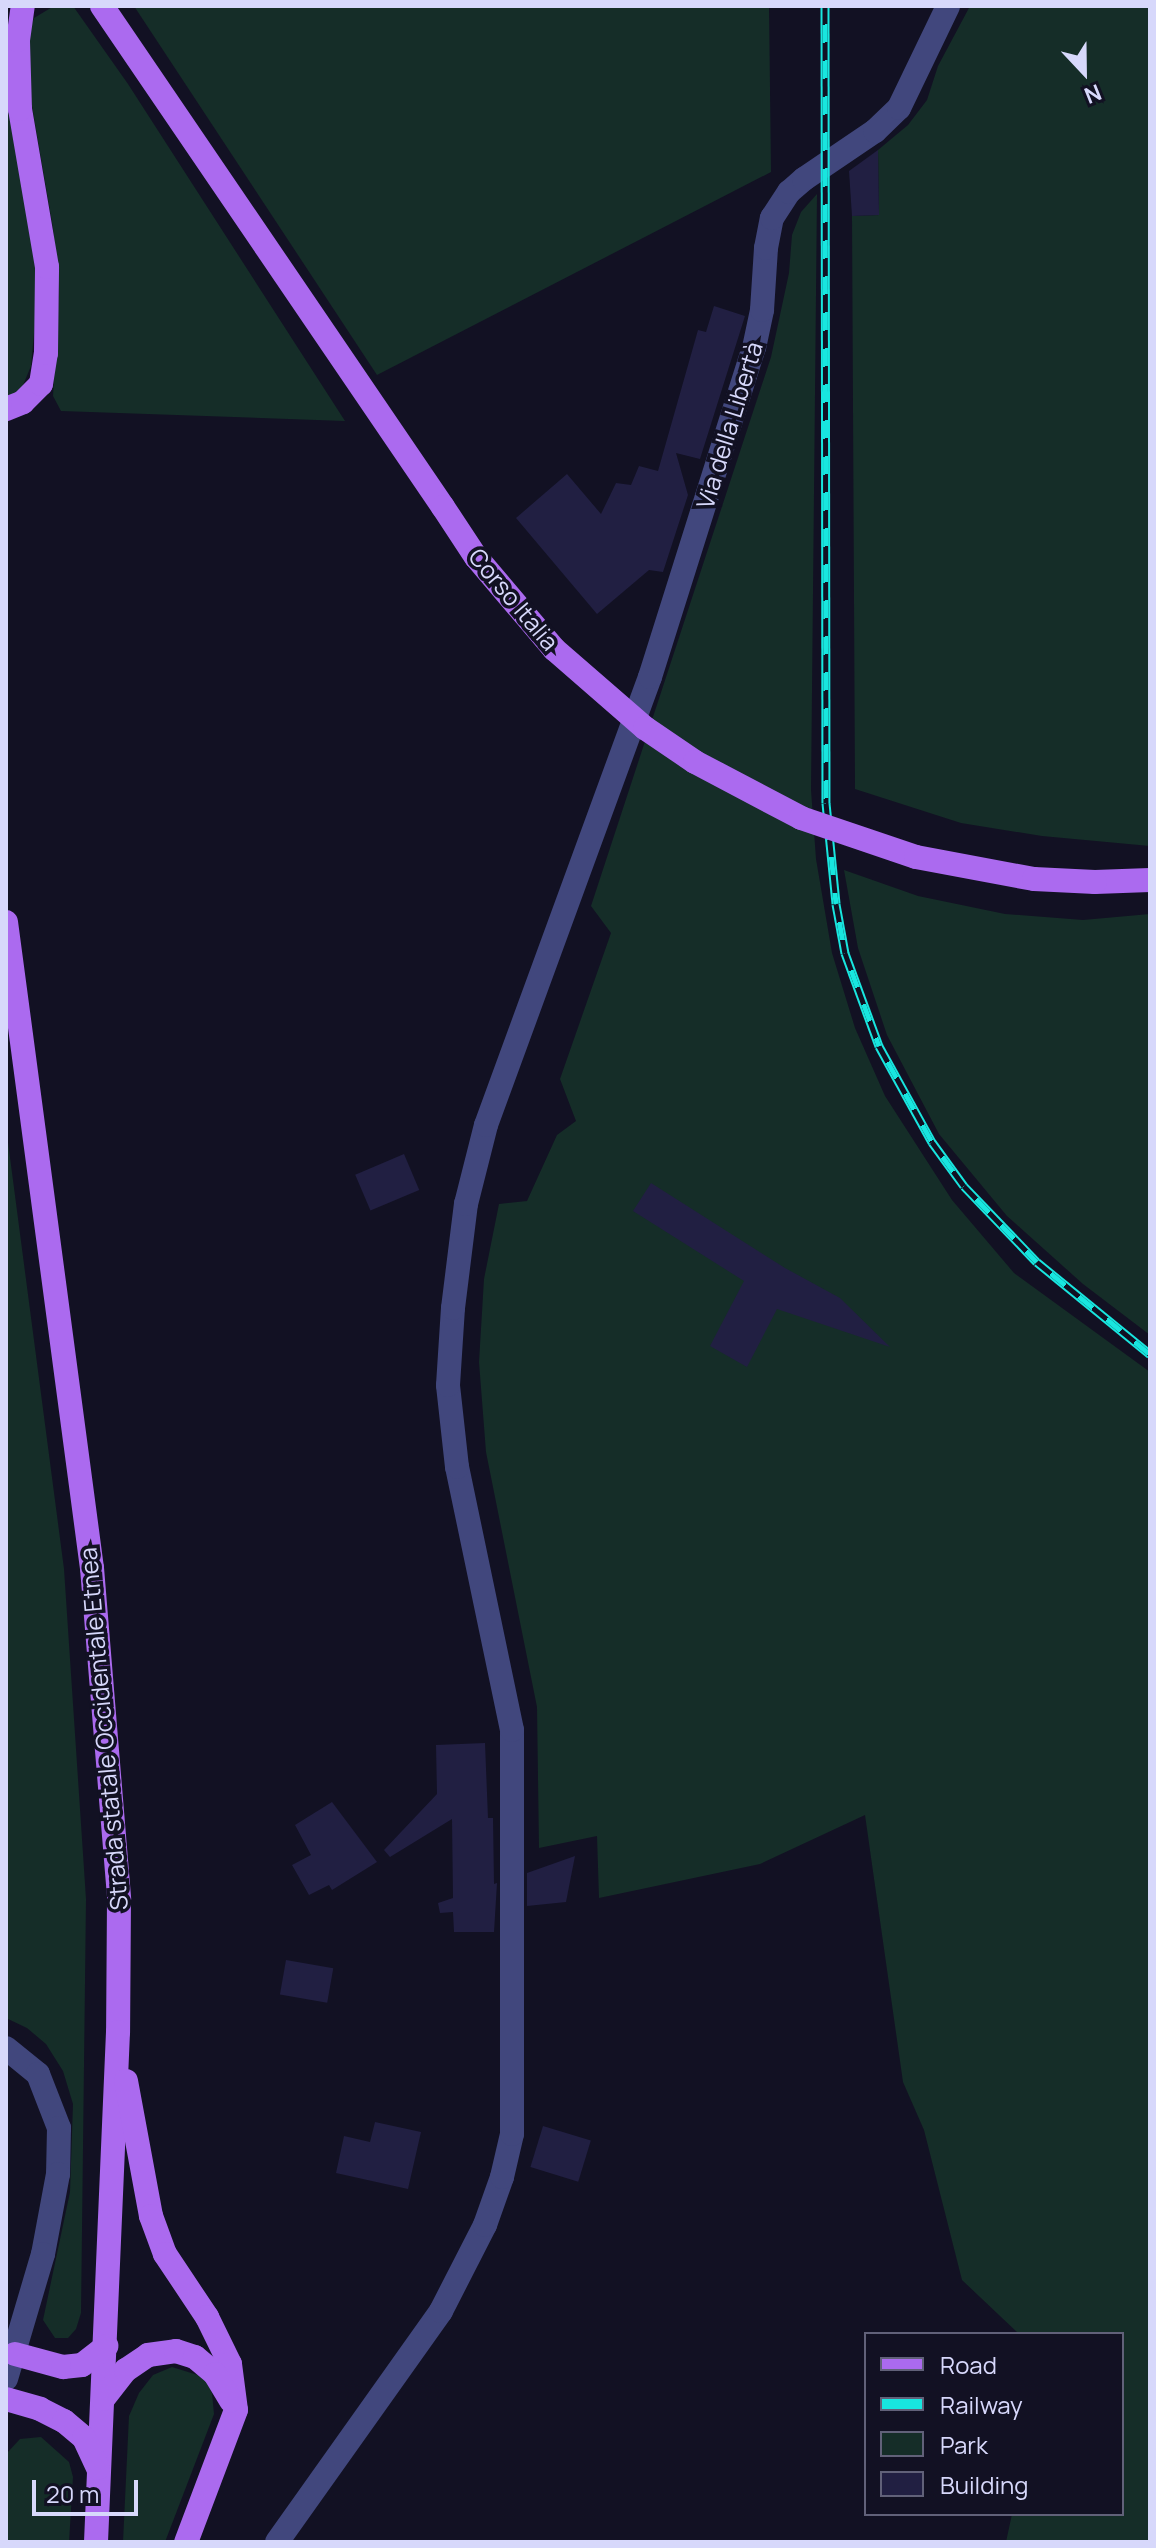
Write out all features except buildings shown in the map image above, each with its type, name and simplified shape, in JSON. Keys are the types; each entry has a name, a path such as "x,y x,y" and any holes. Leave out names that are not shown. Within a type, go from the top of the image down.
{"main road":[{"path":"6,409 23,402 41,384 46,353 47,267 20,109 18,40 23,6"},
{"name":"Corso Italia","path":"102,6 485,569 554,649 633,719 695,762 801,818 916,857 1034,879 1095,882 1150,880"},
{"name":"Strada statale Occidentale Etnea","path":"6,922 95,1599 119,1899 118,2032 96,2542"},
{"path":"118,2032 151,2216 165,2254 207,2317 230,2364 236,2410 186,2542"},
{"path":"15,2354 63,2367 82,2365 106,2346"},
{"path":"103,2399 126,2370 148,2355 176,2351 195,2357 215,2374 236,2410"},
{"path":"6,2399 40,2409 64,2421 84,2438 100,2473"}],"street":[{"name":"Via della Libertà","path":"277,2542 441,2311 485,2225 502,2177 512,2134 512,1730 457,1467 448,1385 453,1308 469,1191 486,1125 650,677 754,348 762,310 772,218 789,192 804,179 875,131 899,108 948,6"},
{"path":"6,2048 38,2074 59,2128 58,2174 43,2254 6,2379"}],"green space":[{"path":"54,6 73,6 128,84 345,421 61,411 53,396 59,291 53,228 27,77 27,38 34,18"},
{"path":"134,6 769,6 771,172 377,375"},
{"path":"970,6 1150,6 1150,846 1042,836 961,823 855,789 852,216 879,215 878,150 908,125 927,100 938,66"},
{"path":"6,9 38,290 31,366 21,390 6,398"},
{"path":"817,194 811,790 816,859 832,953 855,1028 885,1096 952,1200 1014,1273 1150,1372 1150,2542 1006,2542 1012,2516 1124,2516 1124,2332 1017,2332 962,2280 924,2130 903,2082 865,1815 760,1864 599,1898 597,1836 539,1848 537,1707 486,1452 479,1362 484,1279 499,1204 527,1201 557,1135 576,1121 560,1079 611,933 591,906 771,357 789,273 792,235 801,212"},
{"path":"844,870 918,896 1005,914 1083,920 1150,914 1150,1335 1083,1284 1007,1216 939,1134 887,1035 858,948"},
{"path":"6,1127 64,1569 86,1899 81,2313 76,2329 68,2338 55,2338 43,2320 70,2192 73,2104 63,2071 46,2044 27,2028 6,2018"},
{"path":"172,2367 204,2377 212,2393 214,2414 165,2542 123,2542 129,2416 139,2393 153,2375"},
{"path":"41,2437 69,2462 73,2477 69,2542 6,2542 6,2454 20,2439"}],"railway":[{"path":"825,6 826,803 836,904 845,953 879,1046 932,1142 964,1186 1037,1262 1150,1354"}]}
